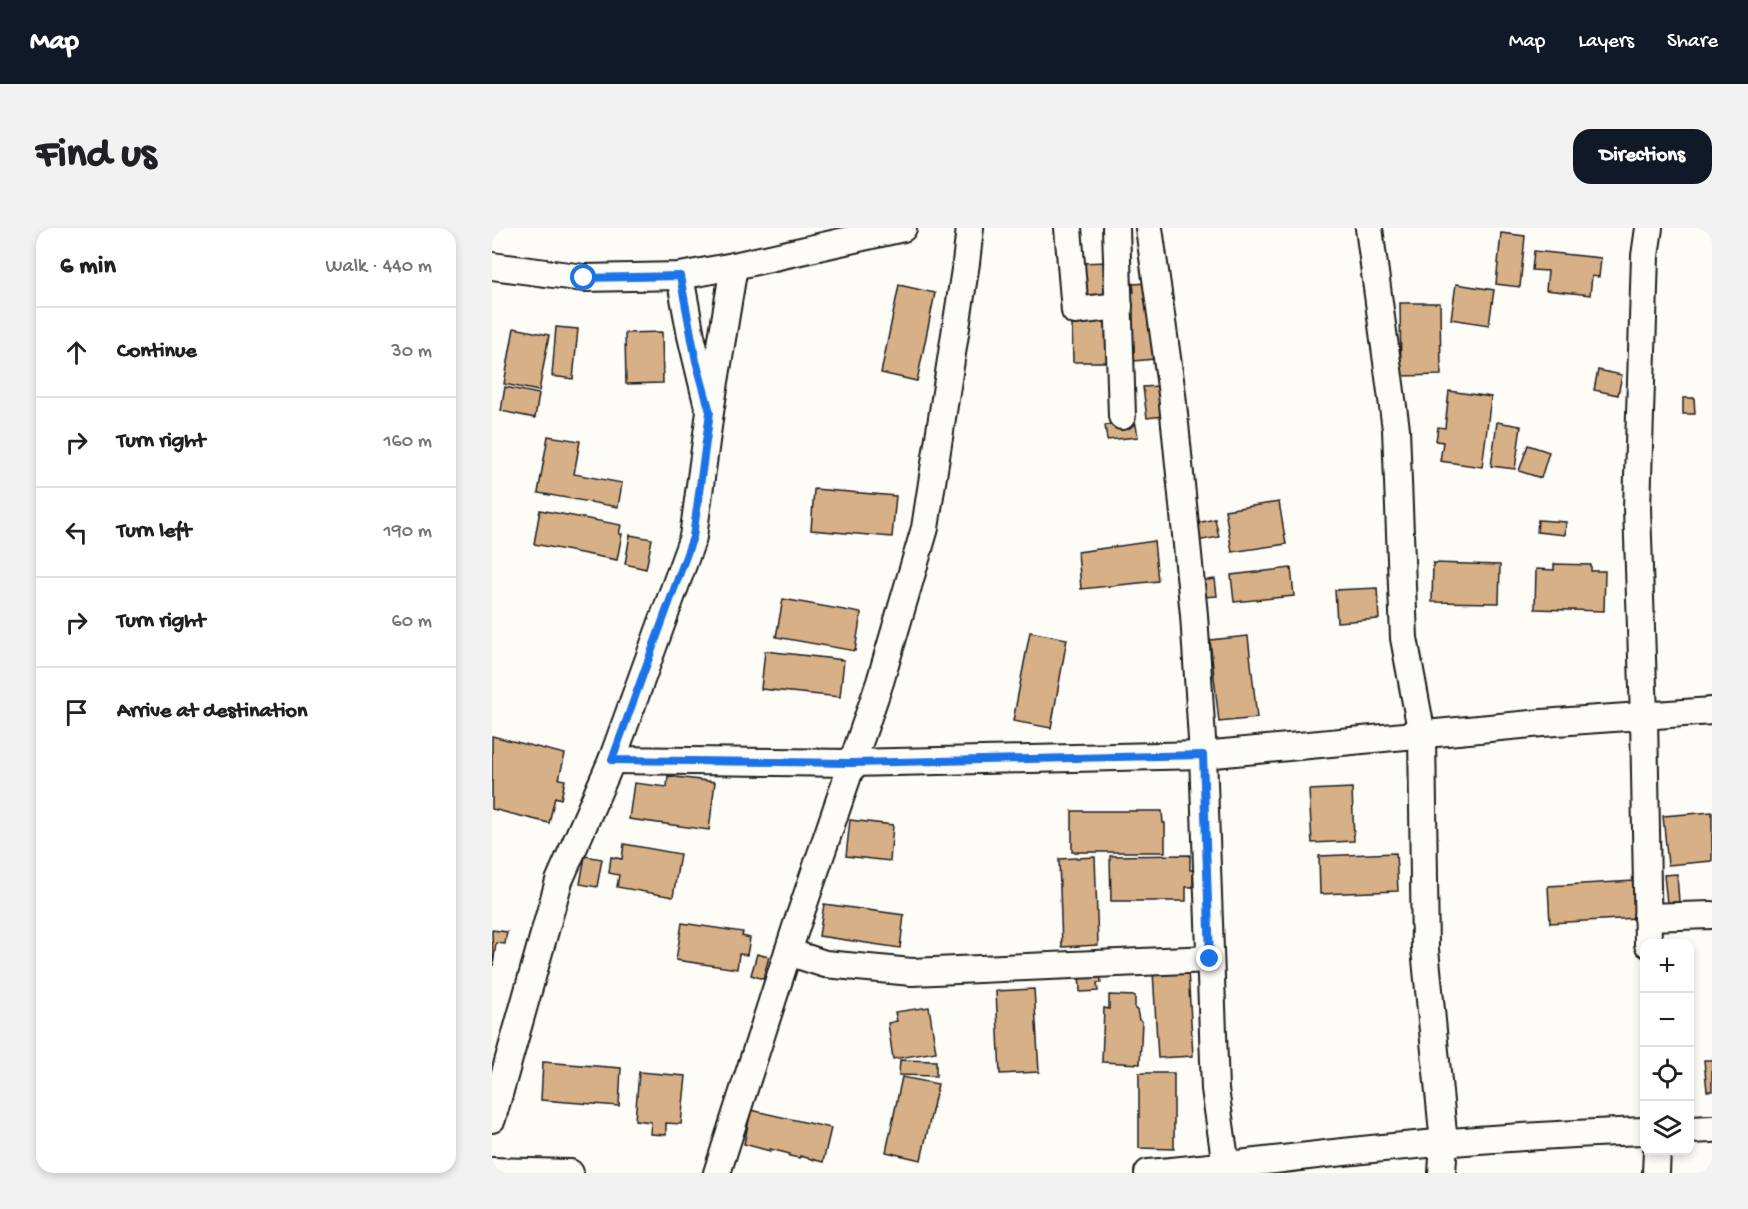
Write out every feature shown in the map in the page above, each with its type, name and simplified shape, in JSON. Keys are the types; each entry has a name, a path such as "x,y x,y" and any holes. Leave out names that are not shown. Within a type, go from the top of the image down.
{"street":[{"path":"492,266 584,278 680,276 903,228"},
{"path":"717,1173 880,682 925,528 970,228"},
{"path":"1068,228 1076,311 1119,306"},
{"path":"1116,228 1122,416"},
{"path":"1149,228 1173,405 1194,615 1203,755 1215,1089 1227,1170"},
{"path":"1369,228 1396,429 1404,638 1422,735 1425,949 1444,1143 1442,1173"},
{"path":"1648,939 1637,508 1645,256 1649,228"},
{"path":"492,1119 559,881 612,760 693,537 710,412 734,266"},
{"path":"680,276 696,361 710,412"},
{"path":"612,760 852,763 1203,755 1542,723 1712,711"},
{"path":"1647,917 1712,915"},
{"path":"789,952 825,964 912,972 1210,959"},
{"path":"1694,1130 1712,1129"},
{"path":"1148,1173 1227,1170 1325,1154 1533,1135 1640,1131"},
{"path":"1656,1173 1657,1155"},
{"path":"492,1171 570,1173"}],"building":[{"path":"1501,233 1525,236 1520,287 1496,284"},
{"path":"1534,251 1601,258 1599,277 1592,276 1590,295 1546,290 1548,271 1532,270"},
{"path":"1109,262 1110,302 1080,304 1079,263"},
{"path":"1147,283 1154,359 1134,361 1127,292 1134,292 1133,284"},
{"path":"1456,284 1494,290 1489,325 1451,319"},
{"path":"899,285 935,293 917,381 881,373"},
{"path":"1400,303 1440,303 1441,375 1401,376"},
{"path":"1111,313 1108,362 1073,362 1072,323 1082,323"},
{"path":"556,327 578,329 573,379 552,376"},
{"path":"514,328 549,335 539,391 504,384"},
{"path":"662,332 663,383 626,384 625,333"},
{"path":"1598,370 1622,375 1618,395 1594,390"},
{"path":"1159,386 1163,416 1147,418 1143,387"},
{"path":"505,387 539,394 535,418 501,411"},
{"path":"1449,391 1491,397 1482,467 1440,461 1443,442 1436,441 1438,427 1445,428"},
{"path":"1683,398 1694,398 1695,414 1683,414"},
{"path":"1135,420 1138,437 1107,440 1105,425"},
{"path":"1497,422 1521,426 1515,469 1491,466"},
{"path":"548,436 580,441 574,474 622,483 618,507 538,493"},
{"path":"1528,445 1549,452 1541,478 1519,471"},
{"path":"814,489 896,496 892,537 811,530"},
{"path":"1279,502 1286,544 1232,552 1225,510"},
{"path":"540,510 621,525 619,534 622,534 617,560 534,544"},
{"path":"1215,519 1219,537 1197,541 1193,524"},
{"path":"1538,520 1566,522 1565,535 1537,532"},
{"path":"630,535 652,539 646,569 625,564"},
{"path":"1154,541 1158,581 1081,589 1078,552"},
{"path":"1433,563 1500,565 1499,603 1432,602"},
{"path":"1554,564 1591,565 1591,571 1605,571 1604,611 1535,609 1536,569 1554,570"},
{"path":"1291,568 1294,596 1234,602 1231,575"},
{"path":"1215,579 1217,596 1202,597 1200,581"},
{"path":"1377,588 1379,619 1337,622 1335,590"},
{"path":"783,599 861,613 855,651 776,637"},
{"path":"1030,632 1067,639 1051,728 1013,721"},
{"path":"1248,636 1257,718 1219,722 1210,640"},
{"path":"765,651 844,660 840,697 761,689"},
{"path":"492,736 565,754 559,779 565,780 561,799 555,797 549,823 492,809"},
{"path":"668,776 715,782 709,830 629,819 634,783 667,787"},
{"path":"1352,788 1354,841 1312,843 1309,790"},
{"path":"1072,811 1162,811 1163,823 1165,823 1165,852 1072,852"},
{"path":"1712,812 1712,861 1668,865 1663,816"},
{"path":"850,820 893,825 890,861 846,856"},
{"path":"624,844 680,854 673,897 617,887 619,875 609,873 611,857 622,859"},
{"path":"1396,853 1398,891 1320,894 1319,856"},
{"path":"1190,855 1193,887 1186,887 1186,901 1111,901 1110,856"},
{"path":"585,856 602,859 597,887 580,884"},
{"path":"1095,857 1098,945 1062,947 1059,859"},
{"path":"1677,874 1679,902 1667,903 1664,875"},
{"path":"1634,881 1636,918 1550,923 1548,886"},
{"path":"824,904 904,915 900,948 819,936"},
{"path":"682,923 743,932 742,936 750,938 747,955 739,954 737,969 676,960"},
{"path":"492,930 507,932 505,944 496,943 493,966"},
{"path":"757,954 769,957 763,979 751,975"},
{"path":"1100,968 1101,983 1097,983 1098,991 1080,992 1079,970"},
{"path":"1188,970 1193,1056 1158,1058 1153,971"},
{"path":"1034,989 1039,1072 1000,1074 996,991"},
{"path":"1109,995 1135,996 1135,1009 1139,1020 1142,1021 1140,1064 1102,1062 1104,1008 1109,1009"},
{"path":"929,1007 936,1052 893,1059 888,1023 897,1021 895,1012"},
{"path":"900,1060 936,1061 936,1076 899,1075"},
{"path":"1704,1060 1712,1060 1712,1091 1707,1091"},
{"path":"543,1062 621,1068 619,1106 541,1100"},
{"path":"639,1072 686,1076 681,1124 666,1123 666,1135 650,1134 651,1122 635,1120"},
{"path":"1139,1073 1174,1073 1174,1149 1139,1148"},
{"path":"902,1077 938,1084 921,1160 886,1152"},
{"path":"751,1110 831,1128 823,1162 744,1144"}],"route":[{"path":"584,278 680,276 696,361 710,412 693,537 612,760 852,763 1203,755 1210,959"}]}
